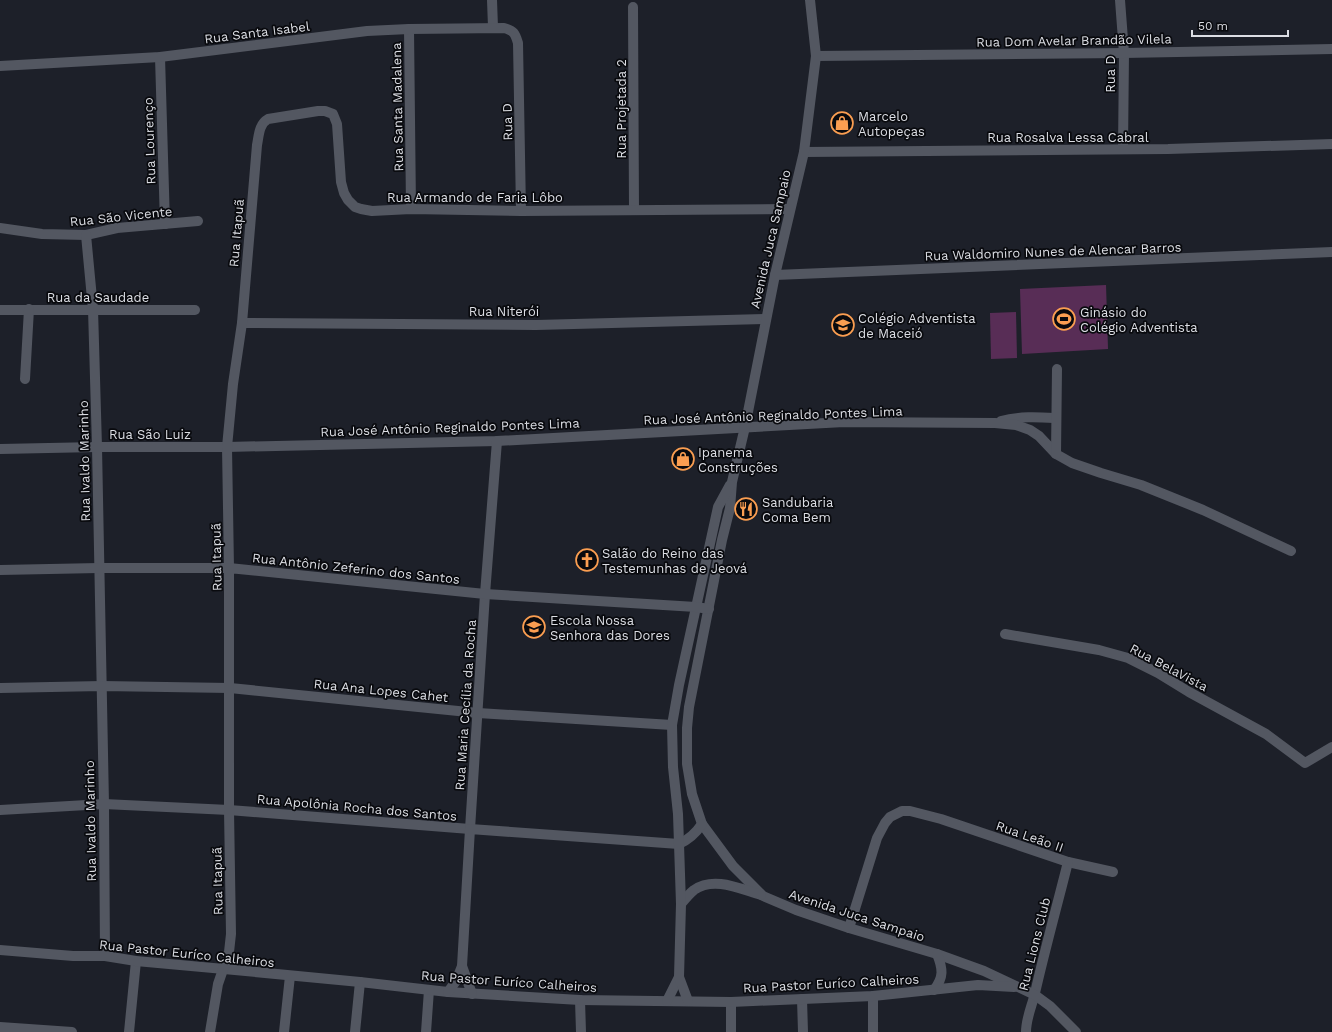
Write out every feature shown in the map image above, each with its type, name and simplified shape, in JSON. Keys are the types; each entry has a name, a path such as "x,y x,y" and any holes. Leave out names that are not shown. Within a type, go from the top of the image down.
{"street":[{"path":"492,0 493,27"},
{"name":"Avenida Juca Sampaio","path":"810,0 816,56 804,152 789,209 745,427 732,482 730,508 722,540 689,707 687,728 687,764 692,794 702,824 733,866 763,896 796,910 849,928 937,954 984,971 1035,995 1050,1006 1076,1032"},
{"name":"Rua D","path":"1120,0 1124,53 1123,149"},
{"name":"Rua Projetada 2","path":"633,7 634,210"},
{"name":"Rua Santa Isabel","path":"0,66 160,57 367,31 493,27 504,28 515,34"},
{"name":"Rua Santa Madalena","path":"410,29 411,210"},
{"name":"Rua D","path":"515,34 518,43 521,211"},
{"name":"Rua Dom Avelar Brandão Vilela","path":"816,56 1332,49"},
{"name":"Rua Lourenço","path":"160,57 165,224"},
{"name":"Rua Armando de Faria Lôbo","path":"257,145 261,125 268,119 318,111 330,112 336,118 341,182 344,193 348,200 361,209 521,211 789,209"},
{"name":"Rua Rosalva Lessa Cabral","path":"804,152 1123,149 1332,144"},
{"name":"Rua Itapuã","path":"210,1032 218,984 229,952 231,934 230,568 227,447 242,323 257,145"},
{"name":"Rua São Vicente","path":"0,228 42,234 86,235 117,228 198,221"},
{"name":"Rua Ivaldo Marinho","path":"86,235 93,309 97,446 104,804 105,956"},
{"name":"Rua Waldomiro Nunes de Alencar Barros","path":"775,275 1332,252"},
{"path":"25,379 29,309"},
{"name":"Rua da Saudade","path":"0,310 195,310"},
{"name":"Rua Niterói","path":"242,323 536,325 766,319"},
{"path":"1056,454 1058,369"},
{"path":"995,423 1012,418 1028,416 1056,418"},
{"name":"Rua José Antônio Reginaldo Pontes Lima","path":"227,447 497,441 844,422 995,423 1016,425 1030,430 1039,436 1056,454 1072,463 1141,485 1203,510 1291,551"},
{"name":"Rua Maria Cecília da Rocha","path":"472,994 462,966 485,594 497,441"},
{"name":"Rua São Luiz","path":"0,449 97,446 227,447"},
{"name":"Avenida Juca Sampaio","path":"688,1001 679,976 681,904 678,814 672,725 679,686 718,507 732,482"},
{"name":"Rua Antônio Zeferino dos Santos","path":"0,570 230,568 485,594 709,609"},
{"name":"Rua BelaVista","path":"1005,634 1100,650 1128,658 1158,673 1189,692 1266,734 1305,763 1332,747"},
{"path":"0,688 102,686 230,688"},
{"name":"Rua Ana Lopes Cahet","path":"230,688 478,713 672,725"},
{"name":"Rua Apolônia Rocha dos Santos","path":"0,810 104,804 230,810 679,844"},
{"name":"Rua Leão II","path":"849,928 877,838 885,823 902,811 910,811 941,819 1068,862 1113,872"},
{"path":"679,844 688,840 695,834 702,824"},
{"name":"Rua Lions Club","path":"1026,1032 1027,1019 1035,995 1042,959 1068,862"},
{"path":"681,904 694,890 714,883 729,885 763,896"},
{"name":"Rua Pastor Euríco Calheiros","path":"0,950 73,956 105,956 136,961 360,982 448,992 580,1000 731,1002 873,996 978,985 1018,988"},
{"path":"934,990 938,985 942,972 942,966 937,954"},
{"path":"129,1032 136,961"},
{"path":"448,992 456,981 462,966"},
{"path":"284,1032 290,976"},
{"path":"667,1001 679,976"},
{"path":"355,1032 360,982"},
{"path":"426,1032 429,990"},
{"path":"873,996 873,1032"},
{"path":"802,999 803,1032"},
{"path":"580,1000 581,1032"},
{"path":"731,1002 731,1032"},
{"path":"0,1027 72,1032"}],"shaded area":[{"name":"Ginásio do Colégio Adventista","path":"1106,285 1108,349 1022,354 1020,289"},
{"path":"1016,312 1017,358 991,359 990,313"}],"place":[{"name":"Marcelo Autopeças","path":"842,123"},
{"name":"Ginásio do Colégio Adventista","path":"1064,319"},
{"name":"Colégio Adventista de Maceió","path":"843,325"},
{"name":"Ipanema Construções","path":"683,459"},
{"name":"Sandubaria Coma Bem","path":"746,509"},
{"name":"Salão do Reino das Testemunhas de Jeová","path":"587,560"},
{"name":"Escola Nossa Senhora das Dores","path":"534,627"}]}
